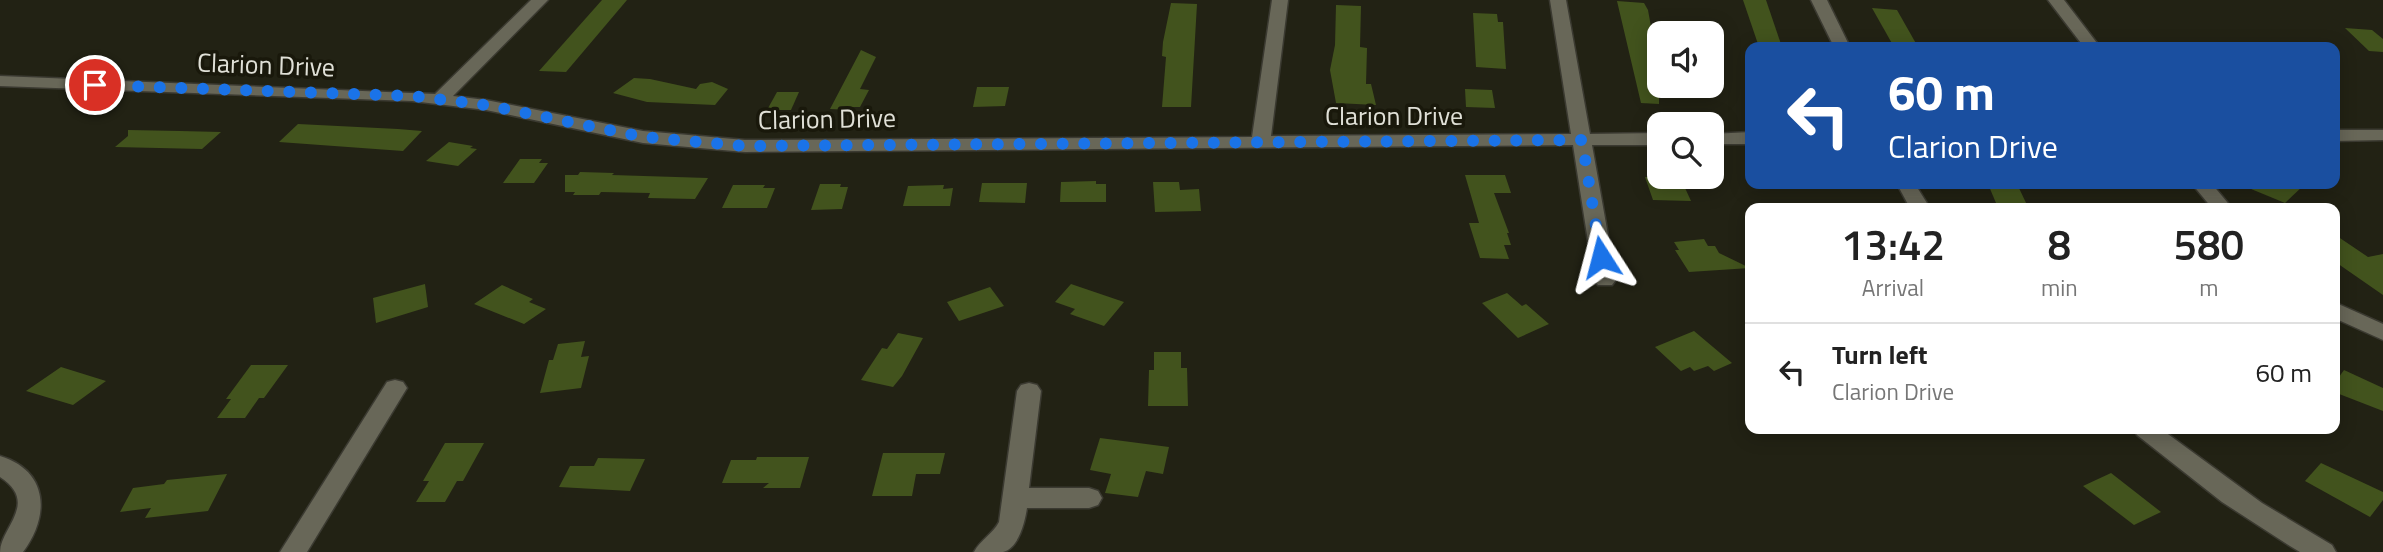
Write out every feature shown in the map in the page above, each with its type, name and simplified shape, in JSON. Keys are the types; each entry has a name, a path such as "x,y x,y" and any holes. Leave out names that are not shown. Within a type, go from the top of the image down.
{"street":[{"path":"440,99 540,0"},
{"path":"1261,142 1280,0"},
{"path":"1558,0 1605,280"},
{"path":"1819,0 1840,42"},
{"path":"2056,0 2088,42"},
{"name":"Clarion Drive","path":"0,81 440,99 513,110 643,137 720,145 1647,139"},
{"path":"2340,136 2383,135"},
{"path":"1724,139 1745,138"},
{"path":"2206,189 2218,203"},
{"path":"2340,312 2383,333"},
{"path":"293,552 395,388"},
{"path":"987,552 1004,538 1012,522 1029,391"},
{"path":"2151,434 2224,491 2323,552"},
{"path":"0,465 12,471 26,487 31,506 28,522 8,552"},
{"path":"1016,498 1089,498"}],"building":[{"path":"602,0 627,0 566,72 539,71"},
{"path":"1743,0 1766,0 1780,42 1757,42"},
{"path":"1617,1 1644,3 1648,10 1647,98 1659,98 1659,104 1641,103"},
{"path":"1171,3 1197,4 1191,107 1162,107 1166,57 1162,56 1163,42"},
{"path":"1336,5 1361,6 1360,47 1367,48 1366,84 1371,84 1376,105 1336,103 1330,70 1335,45"},
{"path":"1872,8 1897,10 1915,42 1891,42"},
{"path":"1473,13 1497,14 1498,22 1503,22 1506,69 1476,67"},
{"path":"2345,28 2372,30 2383,39 2383,52 2369,51"},
{"path":"861,50 876,57 860,89 869,90 860,107 853,107 851,110 830,109"},
{"path":"634,78 696,89 700,84 712,82 728,89 715,105 647,102 613,93"},
{"path":"977,87 1009,87 1005,106 973,107"},
{"path":"1465,89 1492,90 1495,108 1466,107"},
{"path":"777,92 799,92 791,110 767,110"},
{"path":"298,124 422,131 403,151 279,142"},
{"path":"128,130 221,132 202,149 115,147 128,136"},
{"path":"449,142 477,149 458,166 426,161"},
{"path":"520,159 542,159 539,163 548,163 534,183 503,183"},
{"path":"580,172 708,178 695,199 648,198 650,193 601,192 599,195 573,195 575,192 565,192 565,175 578,175"},
{"path":"1465,175 1505,175 1511,193 1494,193 1509,233 1511,245 1504,245 1509,259 1480,258 1469,223 1479,223"},
{"path":"1096,181 1096,184 1106,184 1106,202 1060,202 1061,182"},
{"path":"1153,182 1179,182 1180,190 1199,189 1201,211 1155,212"},
{"path":"982,183 1027,183 1025,203 979,202"},
{"path":"820,184 841,184 840,187 848,187 842,209 811,210"},
{"path":"733,185 765,185 763,188 775,188 767,208 722,208"},
{"path":"944,185 943,189 953,188 950,206 903,206 908,186"},
{"path":"1649,189 1686,189 1691,201 1653,200"},
{"path":"1990,189 2019,189 2026,203 1996,203"},
{"path":"2251,189 2300,189 2285,203"},
{"path":"2340,238 2368,257 2383,254 2383,295 2340,265"},
{"path":"1704,239 1708,246 1715,246 1719,253 1745,266 1745,268 1689,272 1675,250 1679,250 1674,242"},
{"path":"425,284 428,307 376,323 373,298"},
{"path":"1071,284 1124,302 1104,326 1070,314 1075,309 1055,302"},
{"path":"502,285 533,299 529,302 546,309 524,324 474,304"},
{"path":"990,287 1004,306 959,321 947,302"},
{"path":"1507,293 1522,306 1526,304 1549,324 1518,338 1482,303"},
{"path":"1694,331 1732,363 1714,371 1708,366 1694,371 1690,367 1681,371 1655,347"},
{"path":"898,333 923,338 902,376 893,387 861,380 882,348 887,349"},
{"path":"585,341 581,357 589,356 581,388 540,393 549,360 553,360 558,344"},
{"path":"1154,352 1181,352 1181,368 1187,368 1188,406 1148,406 1149,370 1154,370"},
{"path":"251,365 288,365 264,398 259,398 245,418 217,418 231,399 226,399"},
{"path":"61,367 106,381 73,405 26,391"},
{"path":"2344,370 2383,388 2383,411 2340,394 2340,376"},
{"path":"1100,438 1169,447 1163,474 1146,471 1138,497 1105,493 1111,474 1090,470"},
{"path":"445,443 484,443 463,481 457,481 445,502 416,502 429,481 423,481"},
{"path":"883,453 945,453 940,474 916,474 912,496 872,496"},
{"path":"757,457 809,457 800,488 763,488 769,483 722,483 731,460 756,460"},
{"path":"598,458 645,459 630,491 559,487 570,466 594,466"},
{"path":"2321,463 2383,492 2383,500 2370,517 2305,481"},
{"path":"2111,473 2161,512 2134,525 2083,486"},
{"path":"227,474 208,511 145,518 151,508 120,512 133,488 164,484 167,480"}],"route":[{"path":"95,85 412,96 486,105 593,129 643,137 745,146 1582,140 1601,257"}]}
